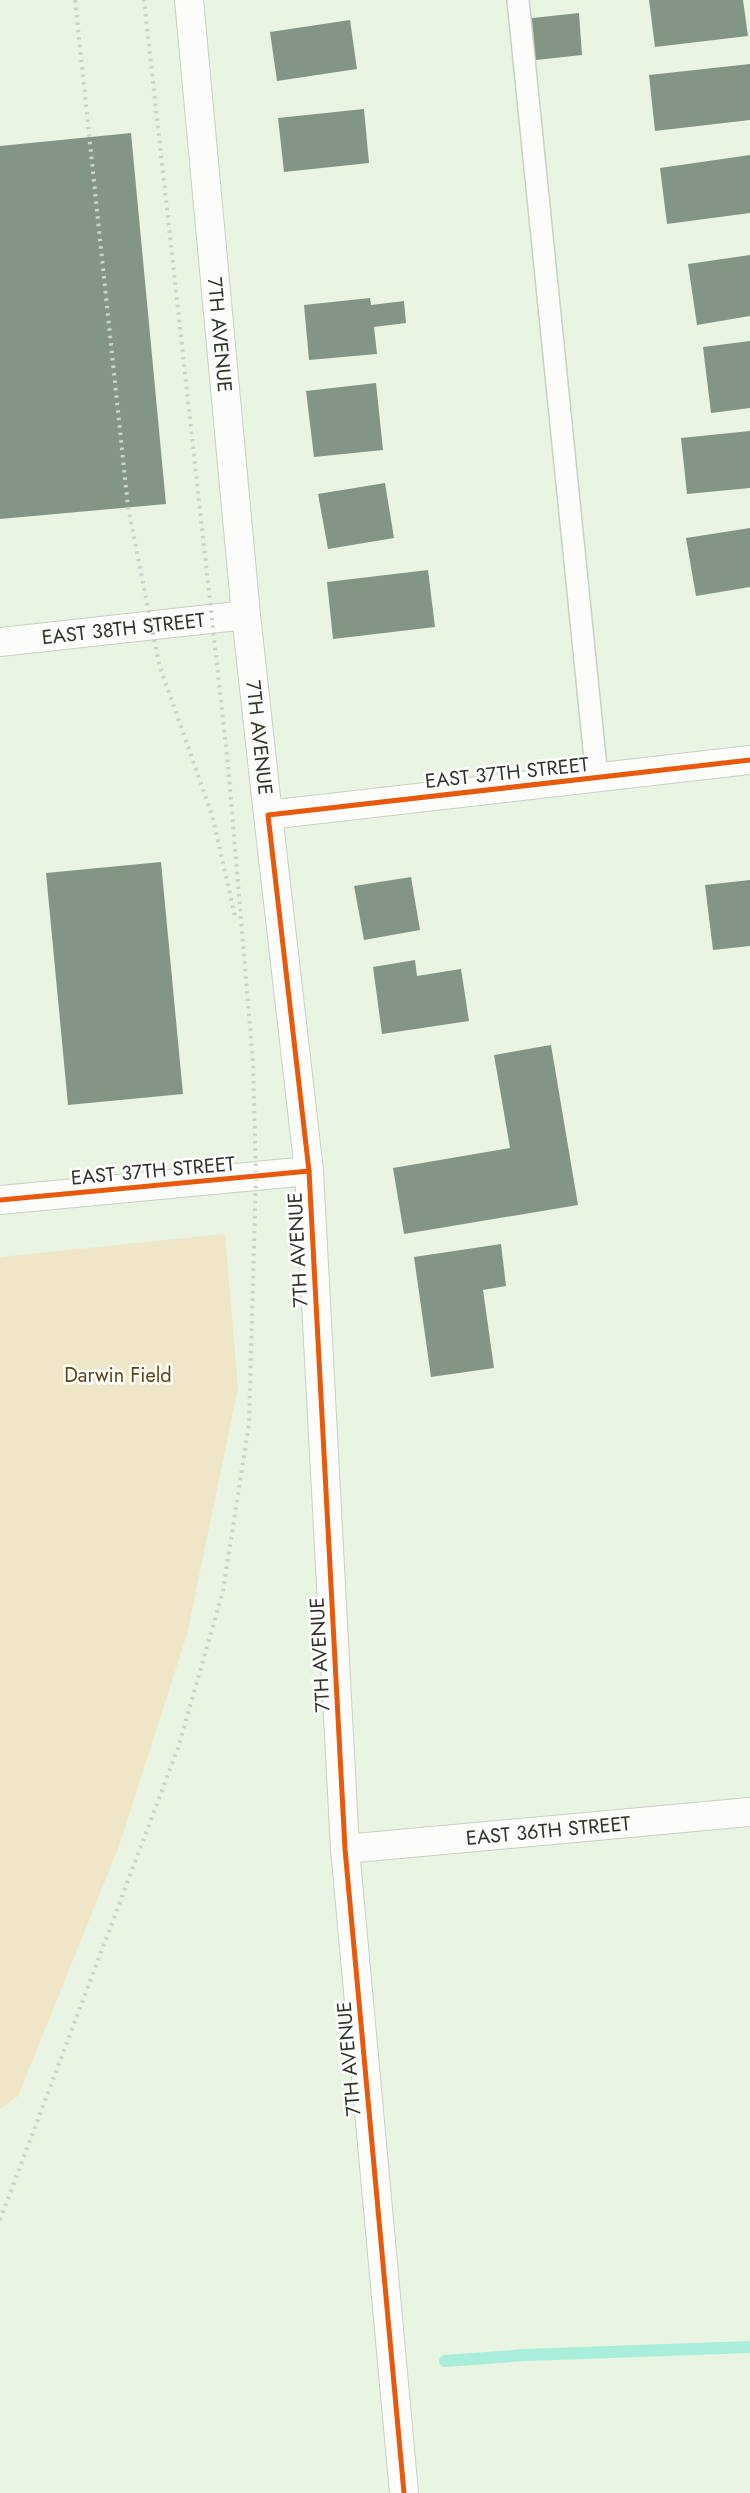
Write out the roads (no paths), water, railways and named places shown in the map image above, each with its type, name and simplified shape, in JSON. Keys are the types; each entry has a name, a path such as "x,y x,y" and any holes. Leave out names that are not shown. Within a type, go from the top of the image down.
{"street":[{"name":"7TH AVENUE","path":"189,0 246,615 309,1171 345,1849 404,2493"},
{"name":"EAST 38TH STREET","path":"0,642 246,615"},
{"name":"EAST 37TH STREET","path":"268,815 750,760"},
{"name":"EAST 37TH STREET","path":"0,1200 309,1171"},
{"name":"EAST 36TH STREET","path":"345,1849 750,1812"}],"lane":[{"path":"518,0 597,778"}],"waterway":[{"path":"445,2361 526,2355 750,2347"}],"railway":[{"path":"75,0 128,507 159,664 212,815 235,916"},
{"path":"0,2220 178,1748 223,1591 249,1424 256,1176 253,1062 228,765 144,0"}],"park label":[{"name":"Darwin Field","path":"118,1375"}]}
